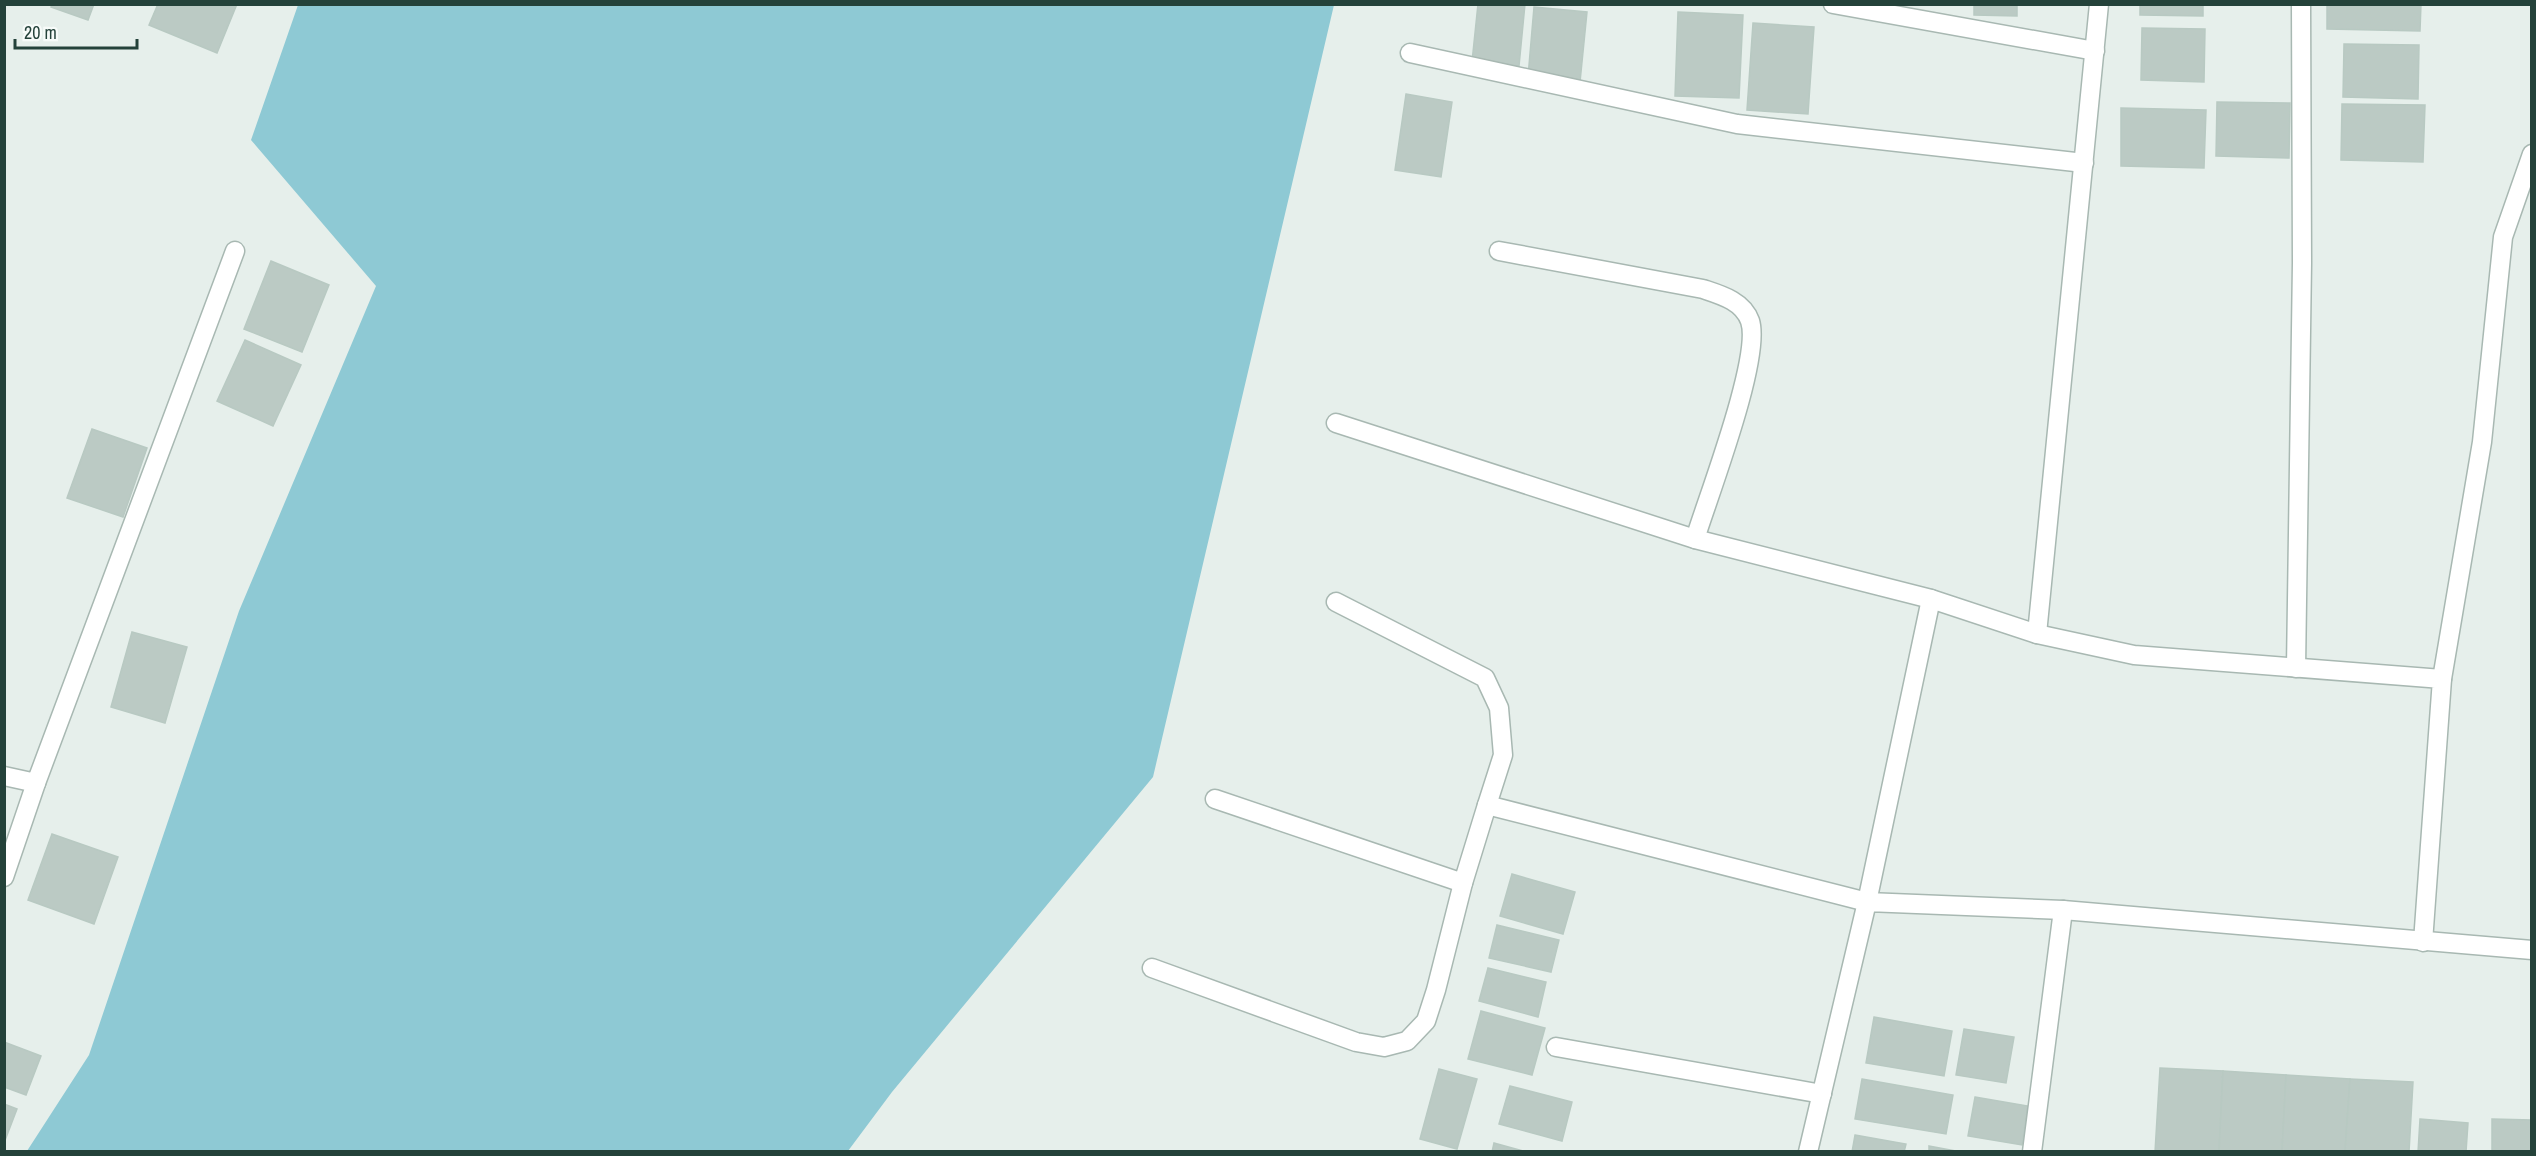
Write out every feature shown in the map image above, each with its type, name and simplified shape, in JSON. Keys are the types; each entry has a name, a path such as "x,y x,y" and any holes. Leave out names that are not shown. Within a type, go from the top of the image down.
{"street":[{"path":"1833,4 2095,51"},
{"path":"2037,634 2100,4"},
{"path":"2296,668 2302,262 2301,4"},
{"path":"1410,53 1737,124 2084,163"},
{"path":"2423,942 2442,679 2482,442 2504,237 2532,154"},
{"path":"4,877 36,783 235,250"},
{"path":"1499,251 1703,289 1734,299 1750,321 1753,348 1746,379 1695,539"},
{"path":"1336,423 1695,539 1932,599 2037,634 2134,655 2442,679"},
{"path":"1808,1152 1867,902 1932,599"},
{"path":"1152,968 1356,1042 1384,1047 1407,1041 1426,1021 1463,883 1503,755 1499,708 1485,678 1336,602"},
{"path":"4,776 36,783"},
{"path":"1215,800 1463,883"},
{"path":"1487,805 1867,902 2062,910 2532,950"},
{"path":"2032,1152 2062,910"},
{"path":"1556,1047 1822,1094"}],"water":[{"path":"298,5 1334,5 1153,777 892,1092 848,1151 27,1151 89,1055 239,611 376,286 251,140"}],"building":[{"path":"52,4 94,4 88,20 51,7"},
{"path":"158,4 237,4 217,53 149,25"},
{"path":"1478,4 1525,4 1519,66 1472,62"},
{"path":"1974,4 2017,4 2017,16 1974,15"},
{"path":"2140,4 2203,4 2203,16 2140,15"},
{"path":"2327,4 2421,4 2420,31 2327,29"},
{"path":"1534,7 1587,12 1580,82 1528,77"},
{"path":"1678,12 1743,15 1739,98 1675,96"},
{"path":"1753,23 1814,27 1808,114 1747,110"},
{"path":"2142,28 2205,29 2204,82 2141,80"},
{"path":"2344,44 2419,45 2418,99 2343,97"},
{"path":"1406,94 1452,102 1441,177 1395,170"},
{"path":"2217,102 2290,103 2289,158 2216,156"},
{"path":"2342,104 2425,105 2423,162 2341,160"},
{"path":"2121,108 2206,110 2204,168 2121,166"},
{"path":"271,261 329,285 302,352 244,329"},
{"path":"245,340 301,365 273,426 217,401"},
{"path":"92,429 147,448 123,517 67,498"},
{"path":"132,632 187,647 165,723 111,707"},
{"path":"52,834 118,857 94,924 28,900"},
{"path":"1512,874 1575,892 1563,934 1500,916"},
{"path":"1497,925 1559,940 1551,972 1489,958"},
{"path":"1488,968 1546,982 1538,1017 1479,1001"},
{"path":"1481,1011 1545,1028 1532,1075 1468,1059"},
{"path":"1874,1017 1952,1031 1944,1076 1866,1063"},
{"path":"1964,1029 2014,1037 2006,1083 1956,1075"},
{"path":"4,1042 41,1056 26,1095 4,1087"},
{"path":"2160,1068 2223,1071 2219,1152 2155,1152"},
{"path":"1439,1069 1477,1079 1457,1149 1420,1139"},
{"path":"2223,1071 2286,1075 2282,1152 2219,1152"},
{"path":"2286,1075 2350,1079 2345,1152 2282,1152"},
{"path":"1862,1079 1953,1095 1946,1134 1855,1119"},
{"path":"2350,1079 2413,1082 2409,1152 2345,1152"},
{"path":"1510,1086 1572,1102 1562,1141 1499,1124"},
{"path":"1975,1097 2028,1106 2022,1145 1968,1136"},
{"path":"4,1104 17,1109 4,1143"},
{"path":"2420,1119 2468,1123 2466,1152 2418,1152"},
{"path":"2492,1119 2532,1120 2532,1152 2492,1152"},
{"path":"1855,1135 1906,1144 1904,1152 1852,1152"},
{"path":"1494,1143 1527,1152 1492,1152"},
{"path":"1929,1146 1961,1152 1929,1152"}]}
